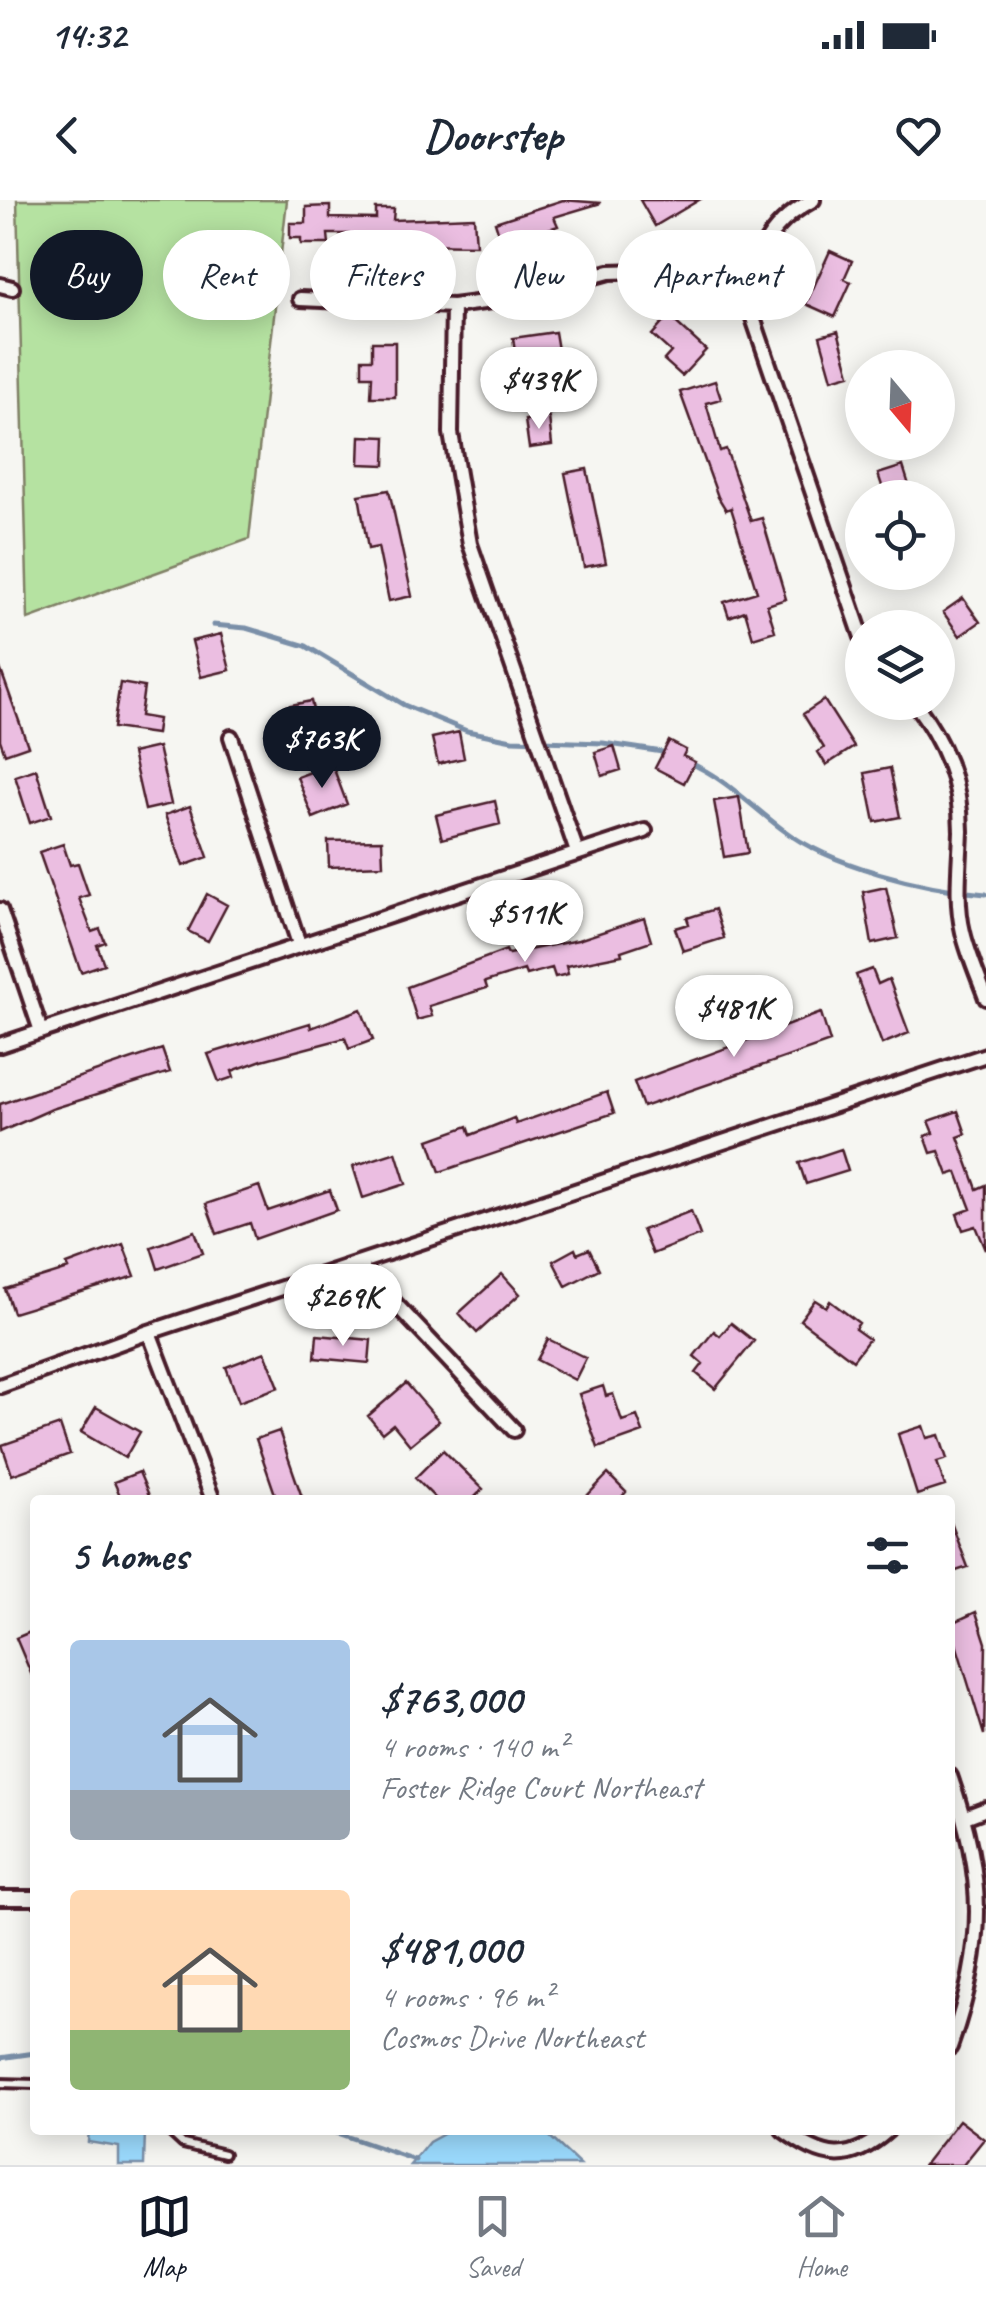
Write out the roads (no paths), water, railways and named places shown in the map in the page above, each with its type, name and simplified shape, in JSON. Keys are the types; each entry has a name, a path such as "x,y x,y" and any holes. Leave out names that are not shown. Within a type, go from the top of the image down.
{"street":[{"path":"774,230 789,213 813,200"},
{"path":"456,306 515,298 617,272"},
{"path":"300,299 310,299"},
{"path":"454,320 452,433 470,544 577,852"},
{"path":"754,320 853,610"},
{"path":"926,720 940,740 954,775 961,828 958,874 962,930 986,998"},
{"path":"231,737 298,944"},
{"path":"0,1045 645,831"},
{"path":"0,910 41,1031"},
{"path":"0,1386 149,1332 986,1055"},
{"path":"357,1263 514,1430"},
{"path":"149,1332 211,1495"},
{"path":"955,1790 982,1894 983,1936 971,1998 955,2035"},
{"path":"965,1817 986,1809"},
{"path":"0,1898 30,1898"},
{"path":"790,2135 815,2154 853,2161 884,2135"}],"lane":[{"path":"0,2083 30,2084"},
{"path":"173,2135 183,2144 224,2154"}],"water":[{"path":"89,2135 145,2135 144,2165 119,2165 119,2147 88,2142"},
{"path":"442,2135 548,2135 580,2165 410,2165 429,2142"}],"waterway":[{"path":"213,625 246,628 306,646 404,705 467,731 512,740 603,743 669,753"},
{"path":"688,762 726,784 782,829 826,854 879,874 986,894"},
{"path":"0,2058 30,2054"},
{"path":"342,2135 415,2160"}]}
